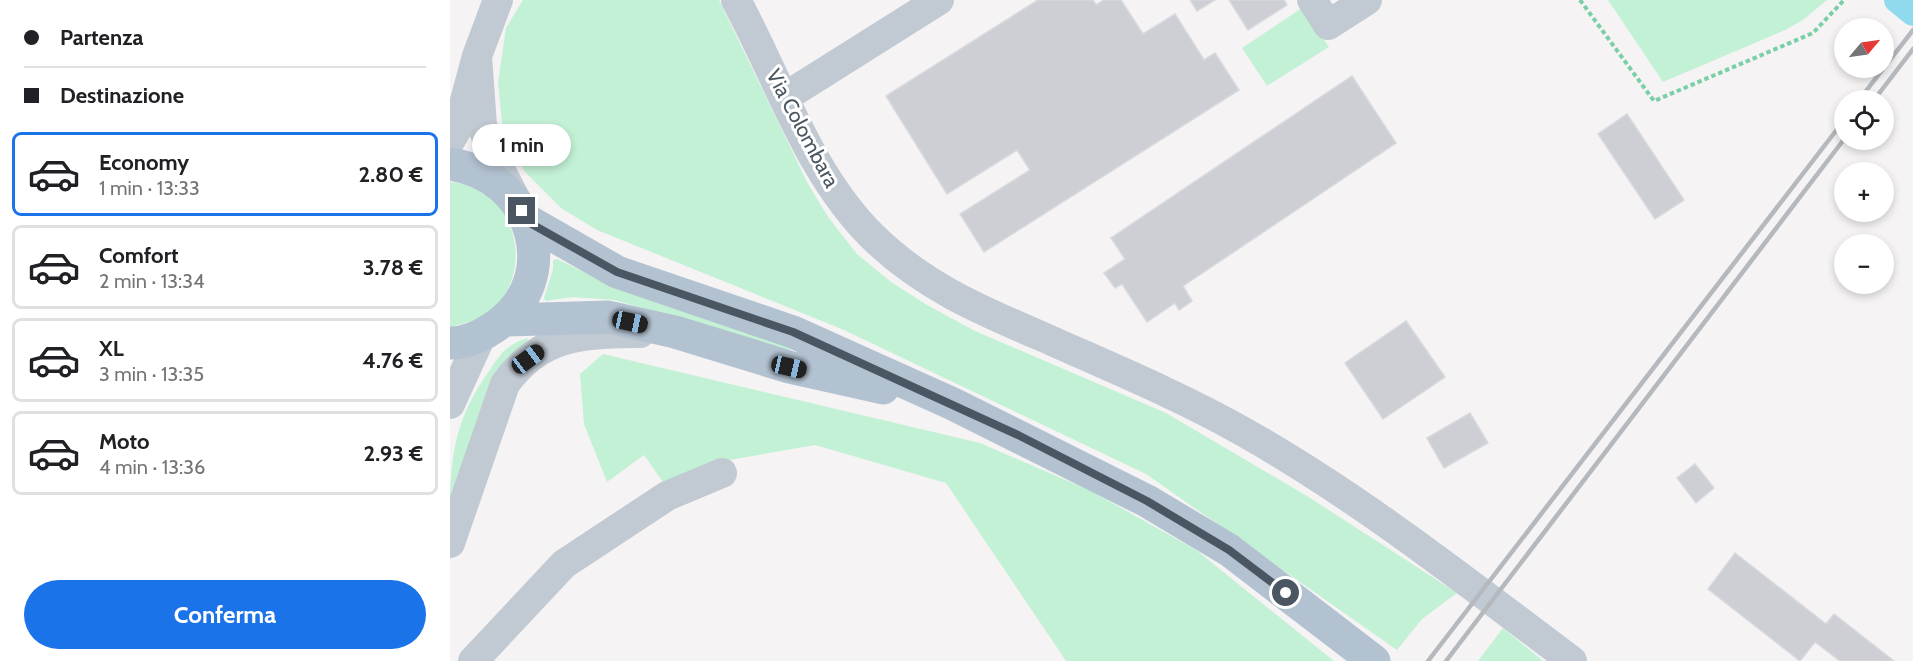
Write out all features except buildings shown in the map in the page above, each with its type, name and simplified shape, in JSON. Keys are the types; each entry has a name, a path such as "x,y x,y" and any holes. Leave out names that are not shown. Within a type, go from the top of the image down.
{"main road":[{"path":"450,165 483,174 498,182 522,211 617,272 793,332 952,404 1147,501 1229,550 1374,661"},
{"path":"494,328 522,299 532,274 534,247 522,211"},
{"path":"450,343 494,328 608,317 675,332 789,367 952,404"}],"street":[{"path":"450,141 458,127 477,57 498,0"},
{"name":"Via Colombara","path":"736,0 816,160 845,204 872,236 904,264 934,286 974,307 1164,391 1241,431 1383,519 1572,661"},
{"path":"785,97 939,0"},
{"path":"1312,0 1328,25 1367,0"},
{"path":"477,57 483,125 493,156 522,211"},
{"path":"450,404 494,328"},
{"path":"450,543 506,384 518,367 538,351 556,341 581,334 675,332"},
{"path":"473,661 564,564 667,496 722,473"}],"path":[{"path":"1580,0 1654,101 1813,33 1844,0"}],"green space":[{"path":"523,0 719,0 808,184 828,217 857,254 891,282 975,331 1166,413 1307,496 1457,593 1422,619 1397,650 1146,474 844,330 597,230 561,208 525,172 503,134 498,82 506,28"},
{"path":"1608,0 1827,0 1803,20 1785,30 1663,82"},
{"path":"1302,8 1329,47 1267,86 1242,48"},
{"path":"450,182 471,186 489,196 502,211 511,229 515,249 514,269 508,289 496,306 481,317 450,327"},
{"path":"557,259 598,279 792,347 789,350 614,300 572,297 546,301 544,298 553,269 553,260"},
{"path":"527,338 528,340 509,356 498,371 450,509 451,472 457,438 468,406 499,356 513,344"},
{"path":"603,354 980,443 1091,491 1196,550 1334,661 1066,661 946,483 815,445 735,459 663,482 644,455 607,482 584,424 580,374"},
{"path":"1503,628 1543,661 1478,661"}],"waterway":[{"path":"1897,0 1913,13"}],"railway":[{"path":"1867,90 1913,30"},
{"path":"1882,90 1913,49"},
{"path":"1428,661 1834,133"},
{"path":"1446,661 1836,150"}],"route":[{"path":"522,211 528,222 617,272 793,332 1018,435 1147,501 1229,550 1286,593"}]}
